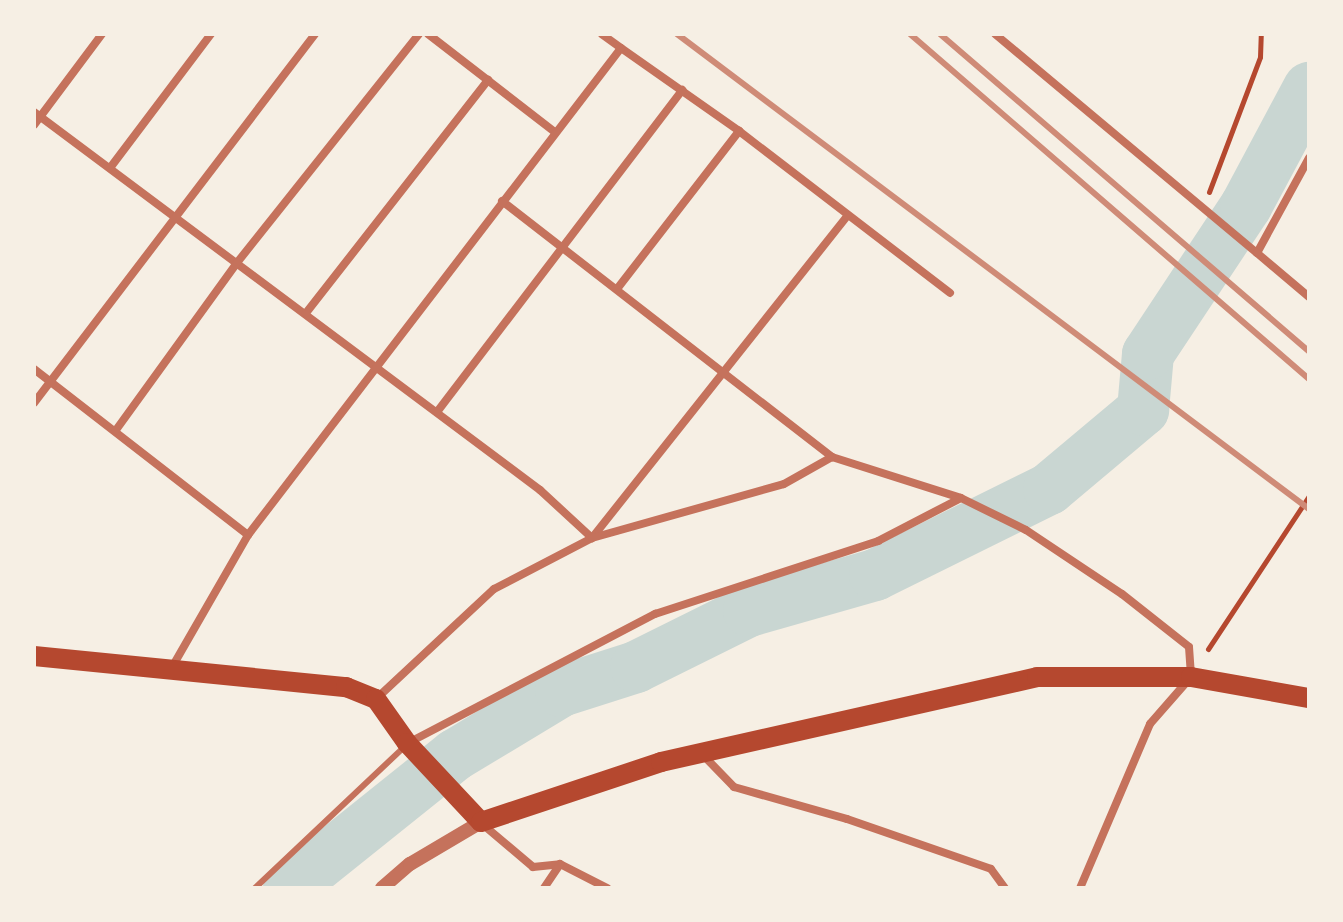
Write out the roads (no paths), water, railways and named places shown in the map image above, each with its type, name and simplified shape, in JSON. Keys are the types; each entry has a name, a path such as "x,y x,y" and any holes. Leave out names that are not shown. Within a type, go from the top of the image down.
{"main road":[{"path":"34,656 346,687 376,699 413,749 481,822 602,779 701,753 1037,677 1191,677 1309,698"}],"street":[{"path":"102,34 36,118 110,168 306,313 540,490 592,538"},
{"path":"110,168 211,34"},
{"path":"34,403 172,216 315,34"},
{"path":"116,430 236,264 419,34"},
{"path":"428,34 555,132"},
{"path":"602,34 739,131 950,293"},
{"path":"995,34 1309,297"},
{"path":"171,670 248,535 621,48"},
{"path":"306,313 488,80"},
{"path":"437,412 682,90"},
{"path":"617,289 739,131"},
{"path":"1257,253 1309,158"},
{"path":"502,201 832,457 961,498 1026,530 1122,594 1189,647 1191,677 1150,724 1080,888"},
{"path":"592,538 727,374 848,215"},
{"path":"34,369 248,535"},
{"path":"376,699 481,596 592,538 784,484 832,457"},
{"path":"413,749 655,614 878,541 961,498"},
{"path":"701,753 734,787 847,819 991,869 1005,888"},
{"path":"382,888 410,864 481,822 533,867 560,864 607,888"},
{"path":"544,888 560,864"}],"lane":[{"path":"255,888 413,749"}],"waterway":[{"path":"289,888 455,755 561,691 636,667 749,611 875,575 1049,489 1143,410 1148,354 1246,206 1309,88"}],"railway":[{"path":"677,34 1309,509"},
{"path":"910,34 1309,379"},
{"path":"940,34 1309,351"}]}
